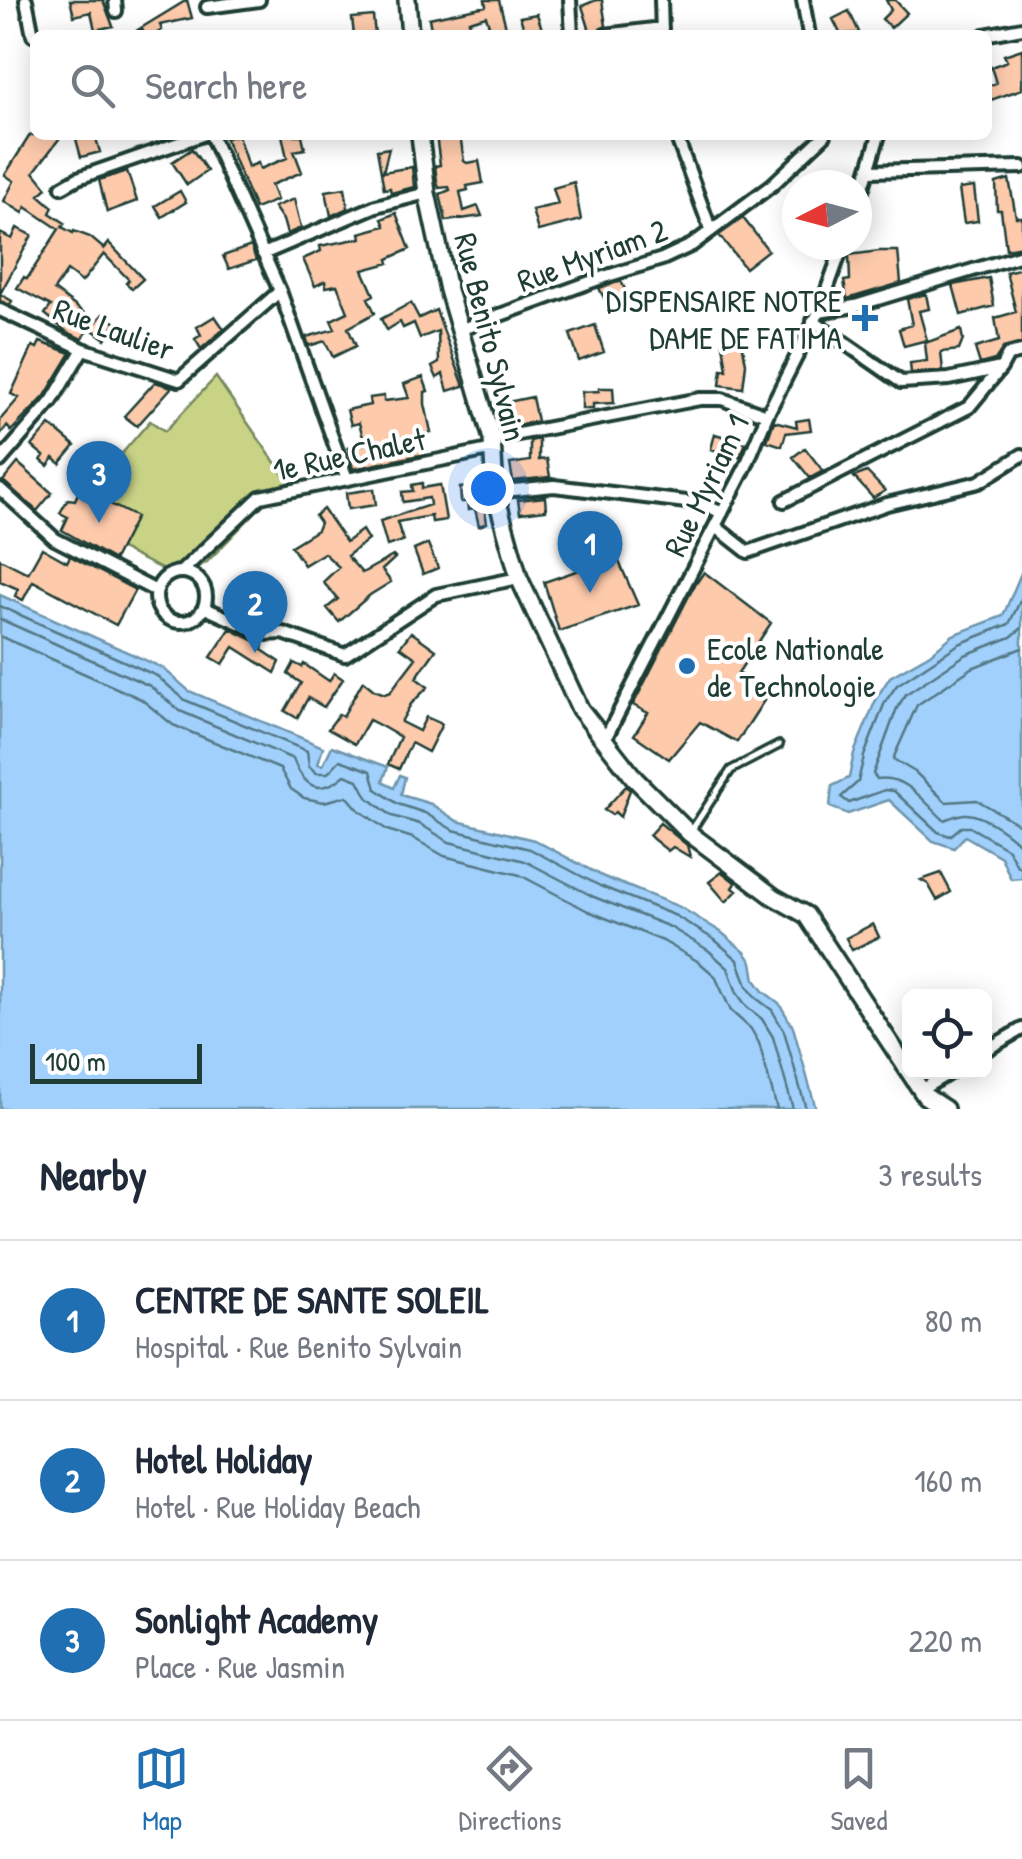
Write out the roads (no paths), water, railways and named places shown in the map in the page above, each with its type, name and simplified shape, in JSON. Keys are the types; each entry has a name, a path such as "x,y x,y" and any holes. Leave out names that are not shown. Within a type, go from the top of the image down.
{"main road":[{"path":"407,0 410,30"},
{"name":"Rue Benito Sylvain","path":"421,140 426,193 459,330 493,444 495,492 519,578 580,709 603,742 689,833 806,916 921,1090 945,1109"}],"street":[{"path":"26,0 33,30"},
{"path":"206,7 259,0"},
{"path":"570,0 572,30"},
{"path":"662,0 662,30"},
{"path":"803,0 808,30"},
{"path":"992,34 1022,28"},
{"path":"62,187 188,140"},
{"path":"213,140 280,291 346,479"},
{"path":"678,140 711,231"},
{"name":"Rue Myriam 2","path":"459,330 604,276 662,259 711,231 772,185 820,140"},
{"path":"870,170 877,140"},
{"path":"872,171 1022,166"},
{"path":"264,254 376,206 426,193"},
{"path":"816,317 1022,256"},
{"name":"Rue Myriam 1","path":"603,742 722,513 816,317 837,260"},
{"name":"Rue Laulier","path":"0,310 83,350 179,380 280,291"},
{"path":"816,317 902,382 950,379 1001,368"},
{"path":"0,461 52,401 83,350"},
{"path":"784,501 969,408 1008,355 1022,352"},
{"name":"1e Rue Chalet","path":"182,571 260,497 700,399 722,400 768,415"},
{"path":"715,526 748,552 887,504 979,482 1022,455"},
{"path":"495,492 554,486 703,504 722,513"},
{"path":"0,488 55,539 156,591"},
{"path":"182,571 198,577 207,600 193,620 177,622 162,614 156,591 166,576 182,571"},
{"path":"204,608 264,634 283,633 345,655 352,654 436,595 519,578"},
{"path":"992,1047 1022,1029"},
{"path":"921,1090 940,1079"}],"lane":[{"path":"689,833 732,770 779,745"}],"water":[{"path":"1022,571 1022,878 1011,879 1001,857 965,836 954,848 933,841 889,800 848,814 830,807 832,786 849,778 854,753 877,697 890,677 930,654 953,635 1003,616"},
{"path":"0,595 163,668 189,691 323,747 318,764 323,765 332,746 388,767 383,781 394,788 400,775 405,777 401,795 431,804 457,821 534,840 604,877 680,907 721,932 745,952 752,962 755,980 779,1003 793,1027 816,1109 0,1109"}],"place":[{"name":"DISPENSAIRE NOTRE DAME DE FATIMA","path":"865,318"},
{"name":"Sonlight Academy","path":"99,523"},
{"name":"CENTRE DE SANTE SOLEIL","path":"590,593"},
{"name":"Hotel Holiday","path":"255,653"},
{"name":"Ecole Nationale de Technologie","path":"687,666"}]}
